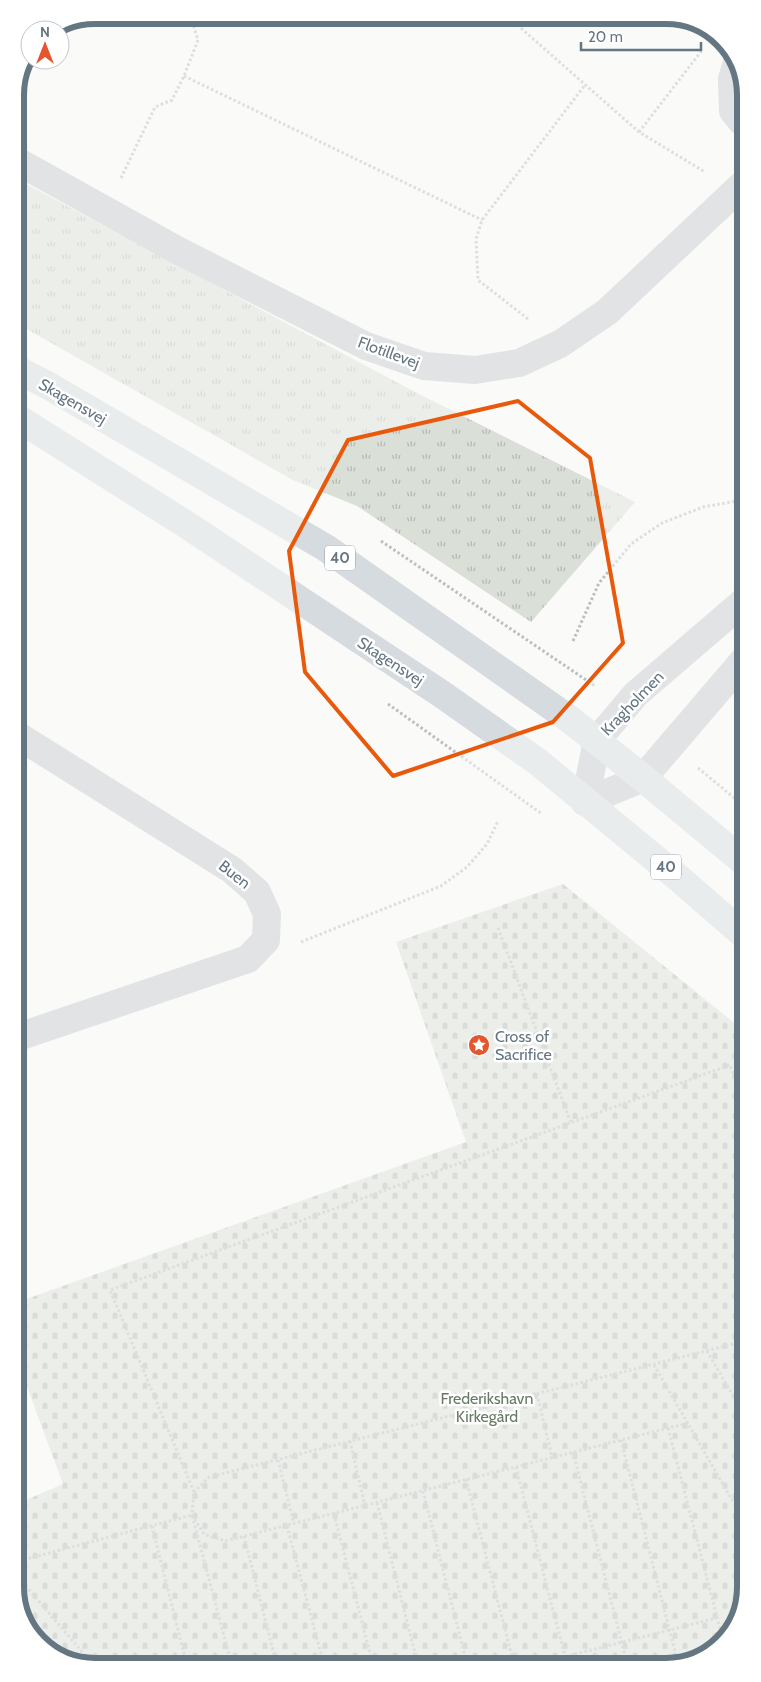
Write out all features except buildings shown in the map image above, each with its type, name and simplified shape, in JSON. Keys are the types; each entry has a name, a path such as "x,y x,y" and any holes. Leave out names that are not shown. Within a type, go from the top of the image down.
{"main road":[{"name":"Skagensvej","path":"24,373 326,548 568,718 737,856"},
{"name":"Skagensvej","path":"24,422 190,527 442,695 538,762 737,929"}],"street":[{"path":"734,74 733,111 737,116"},
{"name":"Flotillevej","path":"24,165 177,250 366,346 424,366 475,370 519,363 560,344 607,312 737,190"},
{"name":"Kragholmen","path":"585,802 597,740 636,694 737,607"},
{"path":"585,802 643,778 737,668"},
{"name":"Buen","path":"24,739 232,870 257,892 267,914 266,940"},
{"path":"24,1035 248,959 266,940"}],"path":[{"path":"105,210 155,107 172,100 184,76 198,40 193,24"},
{"path":"516,24 639,132 737,187"},
{"path":"639,132 704,48"},
{"path":"184,76 482,220"},
{"path":"560,344 478,280 476,239 482,220 585,85"},
{"path":"573,641 600,583 630,544 662,523 694,510 737,501"},
{"path":"388,704 546,816"},
{"path":"266,940 302,942 442,886 467,867 487,844 498,821"},
{"path":"498,928 571,1123"},
{"path":"230,1658 192,1515 194,1492 110,1290 730,1065 737,1082"},
{"path":"194,1492 209,1477 737,1343"},
{"path":"707,1351 737,1403"},
{"path":"654,1365 737,1508"},
{"path":"537,1394 552,1457"},
{"path":"192,1515 204,1534 225,1541 688,1423"},
{"path":"668,1428 721,1632"},
{"path":"621,1440 677,1658"},
{"path":"350,1441 365,1506"},
{"path":"573,1452 626,1658"},
{"path":"278,1460 294,1524"},
{"path":"516,1467 565,1657"},
{"path":"466,1479 512,1658"},
{"path":"423,1491 465,1658"},
{"path":"377,1503 416,1658"},
{"path":"334,1514 371,1658"},
{"path":"24,1560 192,1515"},
{"path":"152,1526 184,1658"},
{"path":"287,1526 322,1658"},
{"path":"244,1536 275,1658"},
{"path":"24,1584 87,1658"},
{"path":"561,1658 717,1618"}],"highlighted area":[{"path":"518,401 590,458 623,643 553,722 393,776 305,672 289,551 348,440"}],"green space":[{"path":"24,183 413,391 635,502 531,622 357,506 293,480 24,328"},
{"name":"Frederikshavn Kirkegård","path":"563,884 737,1025 737,1587 736,1601 730,1618 723,1630 706,1646 675,1658 90,1658 81,1657 59,1649 33,1623 24,1596 24,1501 63,1484 24,1379 24,1300 466,1142 396,942"}],"place":[{"name":"Cross of Sacrifice","path":"479,1045"}]}
